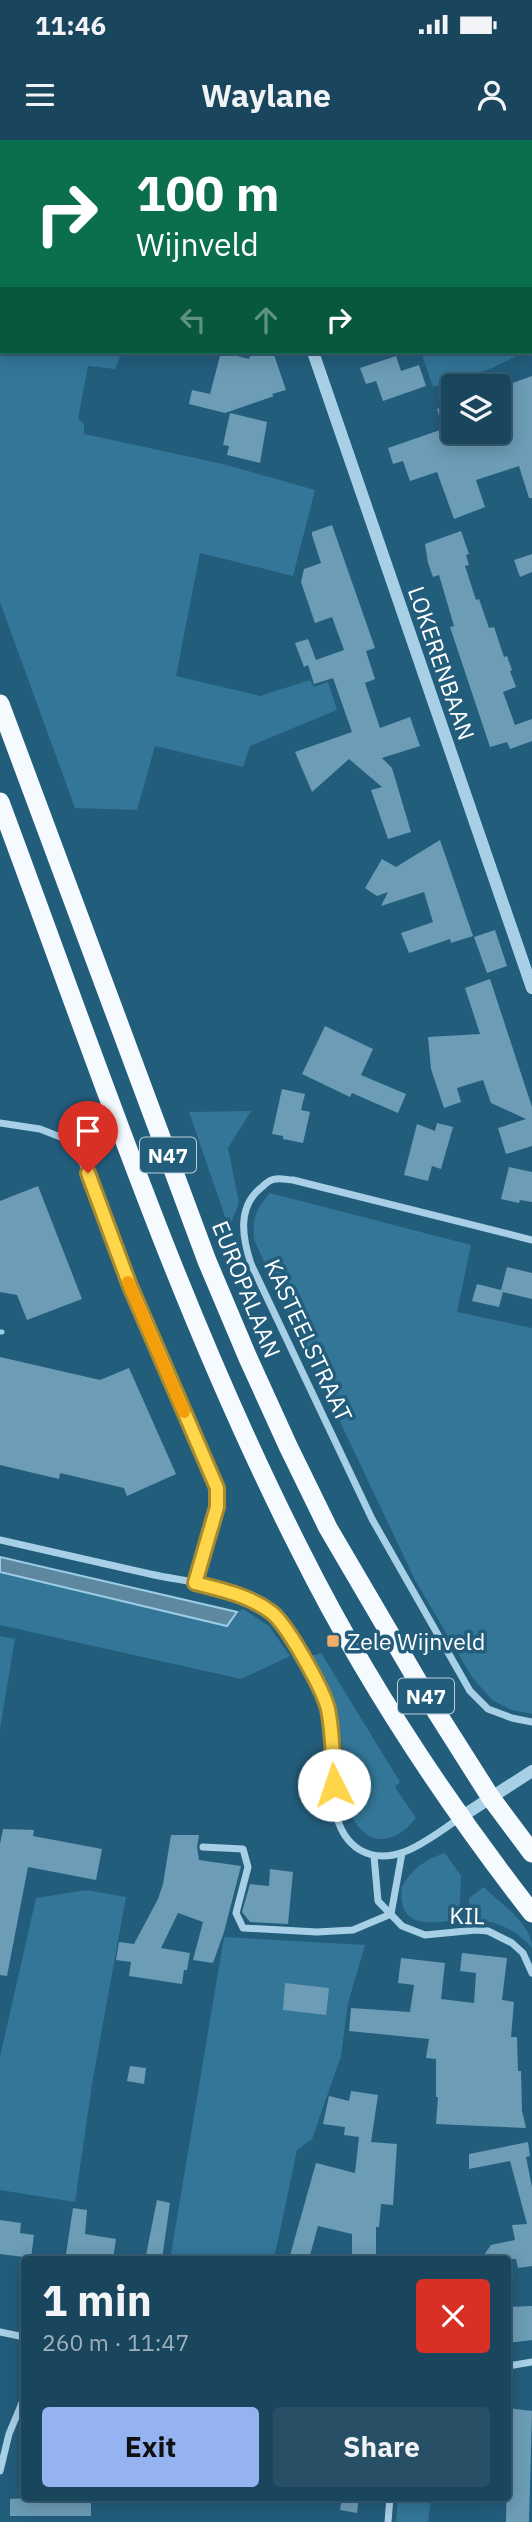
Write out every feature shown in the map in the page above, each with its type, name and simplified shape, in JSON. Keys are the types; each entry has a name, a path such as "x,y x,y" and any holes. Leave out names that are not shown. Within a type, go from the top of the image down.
{"highway":[{"name":"EUROPALAAN","path":"0,704 208,1261 248,1358 328,1528 427,1697 491,1798 532,1853"},
{"name":"N47","path":"0,802 176,1275 260,1467 302,1554 385,1701 460,1817 532,1913"}],"street":[{"name":"LOKERENBAAN","path":"314,354 532,988"},
{"path":"0,1123 40,1129 63,1138 78,1152 88,1173 130,1286 217,1488 217,1507 195,1583"},
{"name":"KASTEELSTRAAT","path":"532,1240 276,1178 257,1190 246,1206 243,1221 244,1242 251,1264 372,1519 464,1681 488,1709 532,1722"},
{"path":"0,1540 238,1594 274,1614 286,1629 327,1706 338,1826 348,1840 374,1856 402,1853 419,1845 532,1771"},
{"path":"203,1847 243,1849 248,1867 236,1913 243,1928 317,1933 353,1930 391,1914"},
{"path":"391,1914 402,1853"},
{"path":"374,1856 378,1901 391,1914"},
{"name":"KIL","path":"391,1914 402,1926 425,1935 488,1931 512,1943 523,1953 532,1973"},
{"path":"0,2332 21,2336"},
{"path":"511,2366 532,2362"},
{"path":"0,2471 9,2434 21,2405"},
{"path":"388,2522 390,2501"}],"shaded area":[{"path":"0,354 121,354 115,369 88,366 78,419 84,424 84,434 223,464 315,490 293,576 200,553 176,676 260,696 310,680 314,687 328,682 337,710 250,746 243,767 155,746 137,810 75,808 0,602"},
{"path":"422,354 521,354 474,374 441,374 441,384 433,387"},
{"path":"251,1111 228,1148 239,1203 229,1228 189,1112"},
{"path":"270,1193 471,1245 457,1312 532,1328 532,1714 512,1710 492,1700 472,1677 415,1580 254,1240 256,1214"},
{"path":"0,1557 237,1612 227,1626 0,1572"},
{"path":"0,1572 226,1626 237,1612 243,1609 269,1626 290,1656 241,1679 0,1625"},
{"path":"0,1636 15,1639 0,1729"},
{"path":"321,1653 400,1782 395,1787 416,1818 399,1834 390,1838 373,1838 358,1826 351,1815 337,1709 311,1656"},
{"path":"445,1853 461,1876 459,1919 418,1921 404,1910 402,1887 420,1866"},
{"path":"484,1887 521,1922 531,1939 532,1948 504,1927 469,1919 469,1898"},
{"path":"86,1890 126,1897 93,2078 75,2202 0,2190 0,2057 36,1898"},
{"path":"224,1937 365,1945 348,2003 341,2056 312,2139 297,2150 275,2256 171,2256"},
{"path":"398,2501 431,2501 428,2522 396,2522"}],"building":[{"path":"220,354 249,359 250,354 274,354 286,390 225,413 189,404 192,390 210,394"},
{"path":"396,356 401,371 419,365 426,386 383,401 376,381 366,384 360,368"},
{"path":"532,376 532,498 529,498 519,466 476,480 485,507 454,519 437,472 410,481 403,461 393,464 388,448 441,430 441,444 511,444 511,384"},
{"path":"230,413 267,422 260,463 227,455 229,446 223,445"},
{"path":"332,525 375,648 366,651 375,679 365,683 380,728 410,717 420,746 382,758 392,768 411,832 388,839 371,790 382,787 349,759 312,792 295,752 352,732 333,678 314,684 308,665 304,667 295,643 308,639 316,660 344,650 332,617 315,623 301,582 304,569 321,563 312,532"},
{"path":"461,531 469,554 466,555 469,565 465,566 476,600 479,599 489,628 494,627 504,657 507,656 512,670 510,671 516,687 503,692 515,725 532,719 532,741 510,749 507,742 490,747 450,627 454,626 439,575 433,577 428,563 425,544"},
{"path":"532,554 532,572 520,577 514,560"},
{"path":"440,840 473,936 451,943 450,939 409,953 401,933 433,922 424,892 381,906 388,892 377,896 365,888 382,859 396,867"},
{"path":"495,930 507,966 487,973 474,937"},
{"path":"490,979 532,1107 532,1146 506,1154 498,1128 526,1119 491,1103 483,1080 457,1088 461,1102 444,1108 431,1069 428,1037 480,1034 465,988"},
{"path":"325,1026 373,1049 361,1075 406,1094 398,1113 352,1093 350,1097 302,1074"},
{"path":"282,1089 305,1094 301,1110 310,1112 303,1143 272,1134"},
{"path":"437,1123 453,1127 441,1169 432,1166 428,1181 404,1175 417,1124 435,1131"},
{"path":"509,1167 532,1172 532,1202 520,1200 519,1203 501,1199"},
{"path":"38,1186 82,1299 27,1320 17,1295 0,1292 0,1201"},
{"path":"507,1267 532,1273 532,1299 503,1292 499,1307 472,1301 477,1284 501,1290"},
{"path":"0,1357 100,1380 129,1368 176,1474 127,1496 124,1488 60,1473 59,1479 0,1465"},
{"path":"3,1829 34,1830 33,1836 102,1849 96,1880 28,1867 7,1976 0,1975 0,1844"},
{"path":"171,1835 199,1835 199,1860 241,1866 213,1963 193,1960 203,1922 178,1913 161,1948 190,1953 182,1984 129,1976 131,1962 116,1960 119,1942 134,1944 158,1899"},
{"path":"270,1869 293,1872 288,1924 250,1922 242,1912 250,1884 269,1886"},
{"path":"462,1953 507,1958 502,2000 514,2002 511,2037 517,2037 518,2071 521,2071 522,2111 526,2128 436,2124 436,2059 426,2058 429,2039 349,2031 351,2008 410,2012 414,1985 398,1983 401,1958 445,1963 441,1999 474,2003 476,1973 460,1971"},
{"path":"285,1983 329,1988 326,2015 283,2010"},
{"path":"130,2066 146,2068 144,2084 127,2081"},
{"path":"351,2091 378,2095 371,2142 397,2144 393,2205 381,2204 379,2227 376,2227 376,2256 352,2256 352,2234 318,2226 310,2256 290,2256 316,2163 355,2173 359,2137 344,2135 345,2127 323,2124 329,2096 349,2101"},
{"path":"528,2142 530,2156 526,2157 532,2187 532,2266 518,2268 516,2259 511,2259 511,2256 483,2256 491,2245 515,2240 512,2225 527,2224 510,2161 469,2169 469,2154"},
{"path":"157,2200 170,2203 162,2256 146,2255"},
{"path":"73,2208 87,2210 85,2234 116,2239 113,2256 66,2254"},
{"path":"0,2220 21,2223 20,2233 34,2235 31,2256 0,2254"},
{"path":"532,2306 532,2340 511,2343 511,2307"},
{"path":"511,2408 532,2411 529,2522 506,2522 506,2501 511,2501"},
{"path":"10,2499 91,2501 91,2516 10,2516"},
{"path":"341,2501 358,2501 357,2513 340,2510"}],"slow traffic":[{"path":"128,1282 184,1412"}],"place":[{"name":"Zele Wijnveld","path":"333,1641"}],"route":[{"path":"88,1173 130,1286 217,1488 217,1507 195,1583 238,1594 260,1605 274,1614 286,1629 327,1706 334,1785"}]}
